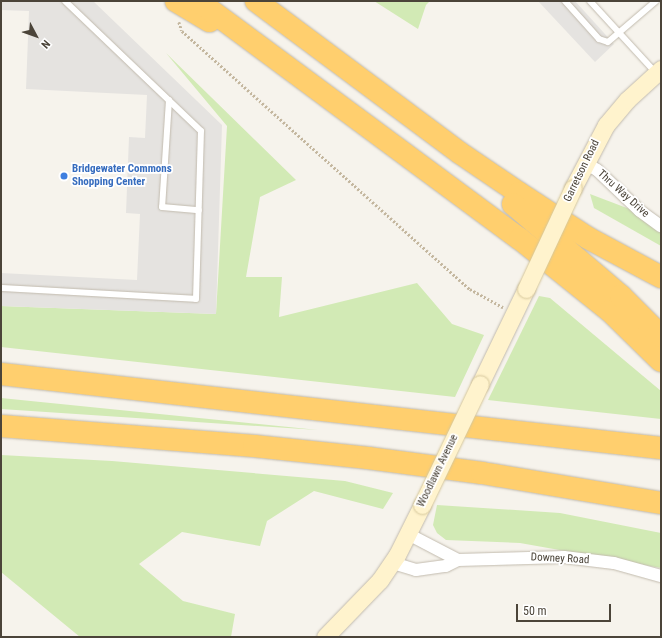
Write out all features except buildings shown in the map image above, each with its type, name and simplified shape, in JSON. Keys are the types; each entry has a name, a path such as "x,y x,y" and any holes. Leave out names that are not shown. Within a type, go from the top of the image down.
{"highway":[{"path":"198,1 561,271 610,312 661,360"},
{"path":"256,1 460,153 588,238 661,277"},
{"path":"177,10 265,50"},
{"path":"460,153 465,168 565,246 621,296 661,336"},
{"path":"1,374 661,448"},
{"path":"1,426 223,443 368,458 482,473 661,503"}],"street":[{"name":"Garretson Road","path":"526,289 585,163 615,114 659,71"},
{"name":"Thru Way Drive","path":"585,163 597,170 640,211 661,226"},
{"name":"Woodlawn Avenue","path":"326,637 365,598 393,563 526,289"},
{"name":"Downey Road","path":"408,534 458,560"},
{"name":"Downey Road","path":"393,563 416,570 446,566 458,560 564,557 614,563 661,576"}],"lane":[{"path":"1,288 196,299 202,131 65,1"},
{"path":"565,1 602,42 612,41 656,1"},
{"path":"590,1 620,34 659,71"},
{"path":"169,100 162,207 199,210"}],"path":[{"path":"177,10 182,31 470,289 514,313"}],"green space":[{"path":"374,1 430,1 426,5 418,29"},
{"path":"166,53 296,180 260,197 246,277 282,277 279,317 417,283 452,324 484,335 455,397 1,347 1,306 216,314 227,126"},
{"path":"590,194 661,221 661,246 594,208"},
{"path":"539,296 550,298 661,391 661,419 488,400"},
{"path":"1,398 318,430 1,409"},
{"path":"1,455 112,461 345,481 393,493 383,509 314,491 267,521 260,546 182,532 139,564 183,601 235,614 231,637 80,637 1,572"},
{"path":"437,505 560,513 661,533 661,568 520,543 446,540 437,533 433,525"}],"shaded area":[{"path":"1,1 93,1 222,125 216,314 1,306 1,273 137,280 140,214 126,213 129,137 145,138 147,95 26,89 29,11 1,10"},
{"path":"538,1 575,1 614,44 595,62"}],"place":[{"name":"Bridgewater Commons Shopping Center","path":"64,176"}]}
